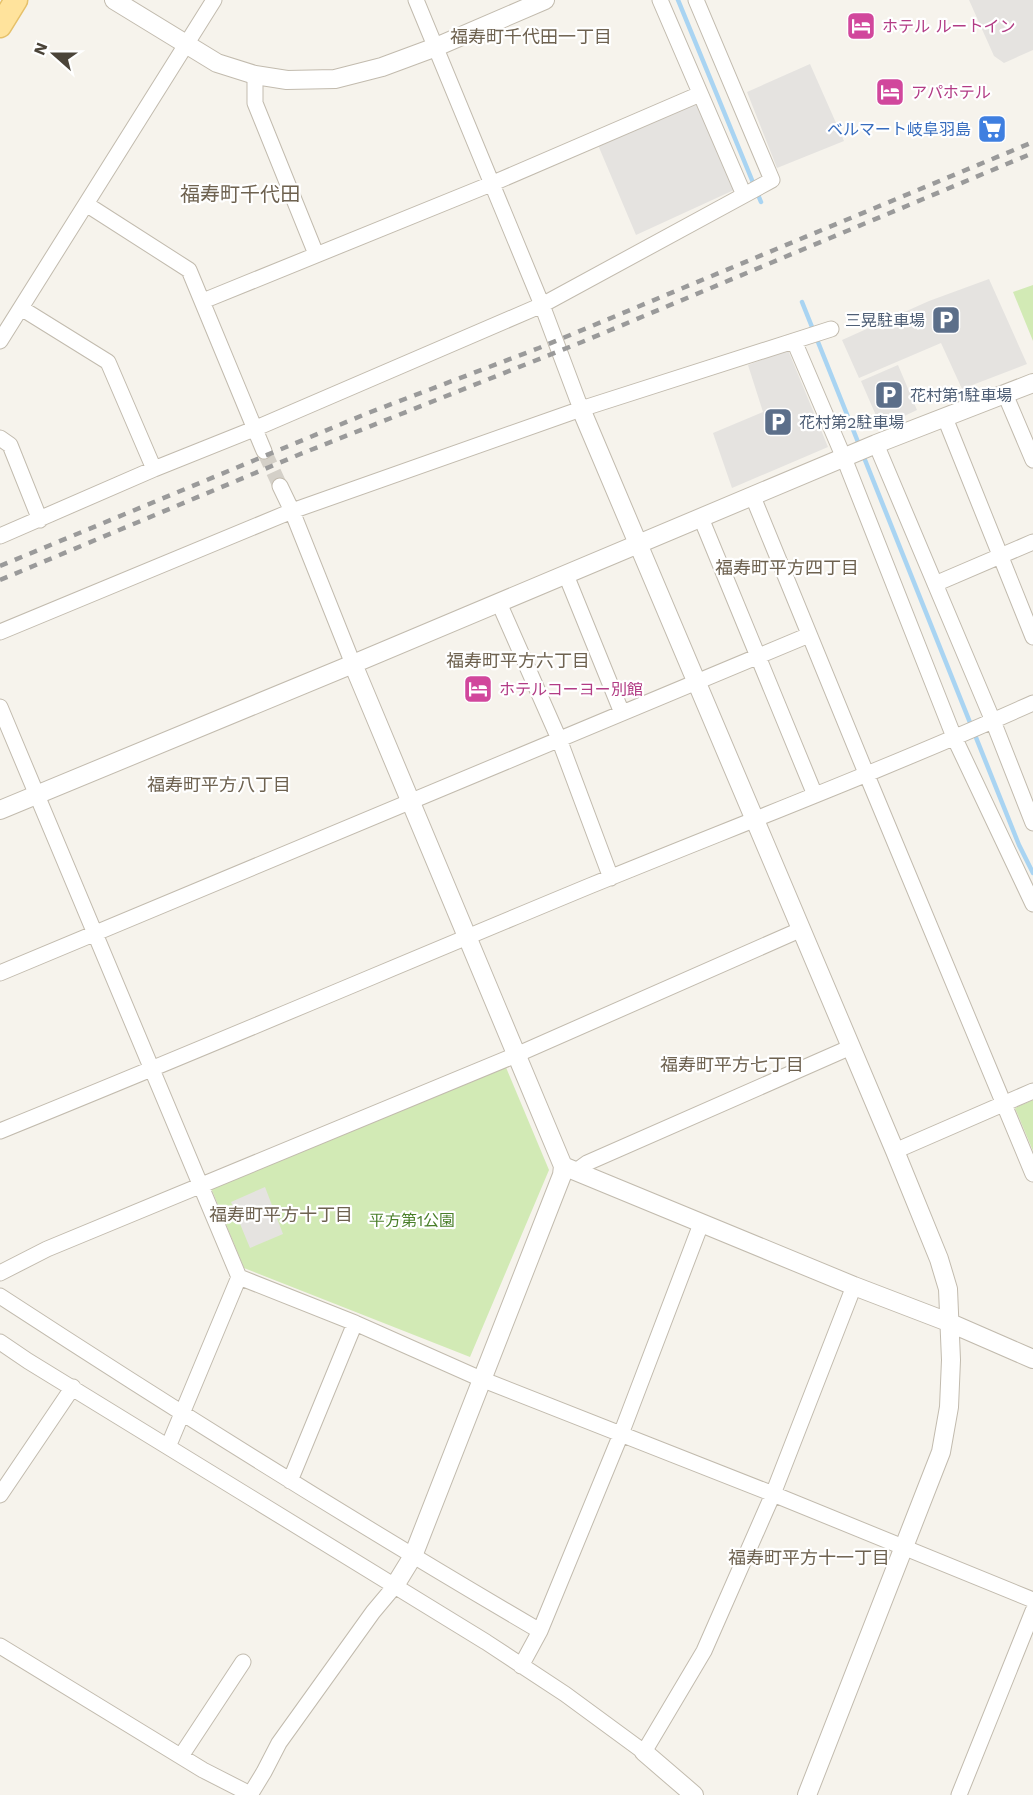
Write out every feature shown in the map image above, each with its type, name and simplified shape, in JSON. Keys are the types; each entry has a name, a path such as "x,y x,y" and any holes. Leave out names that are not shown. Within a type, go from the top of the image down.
{"main road":[{"path":"0,26 16,0"}],"street":[{"path":"114,0 217,63 255,75 287,80 335,79 382,67 436,47 545,0"},
{"path":"0,341 214,0"},
{"path":"416,0 542,304 582,409 895,1151 939,1259 948,1289 951,1360 949,1407 941,1452 807,1795"},
{"path":"660,0 746,193"},
{"path":"0,536 542,304 772,180 696,0"},
{"path":"255,75 255,103 316,254"},
{"path":"203,301 491,184 700,94"},
{"path":"86,204 189,270 264,451"},
{"path":"21,308 108,362 153,469"},
{"path":"0,632 292,511 582,409 828,330"},
{"path":"800,339 935,584 989,723 1033,823"},
{"path":"0,810 861,451 1033,383"},
{"path":"1005,394 1033,460"},
{"path":"945,418 1033,637"},
{"path":"0,438 10,445 40,520"},
{"path":"861,451 959,735 1033,904"},
{"path":"280,486 516,1055 569,1169 854,1286 948,1322 1033,1359"},
{"path":"753,497 1033,1174"},
{"path":"701,518 815,795"},
{"path":"935,584 1033,542"},
{"path":"566,575 622,713"},
{"path":"499,603 559,739 610,878"},
{"path":"0,973 809,635"},
{"path":"0,1131 152,1070 1033,703"},
{"path":"0,707 239,1277 355,1323 481,1379 1033,1600"},
{"path":"0,1272 47,1249 516,1055 802,929"},
{"path":"0,1646 203,1770 250,1795 279,1743 373,1612 394,1587 412,1556 561,1175 569,1169 851,1047"},
{"path":"895,1151 1033,1091"},
{"path":"520,1666 540,1631 621,1434 702,1224"},
{"path":"168,1447 239,1277"},
{"path":"644,1752 704,1651 773,1494 854,1286"},
{"path":"0,1296 181,1414 412,1556 540,1631"},
{"path":"290,1481 355,1323"},
{"path":"0,1342 486,1642 565,1694 644,1752 694,1795"},
{"path":"0,1495 73,1388"},
{"path":"959,1795 1033,1611"},
{"path":"181,1756 243,1662"}],"green space":[{"path":"1033,285 1033,341 1013,292"},
{"name":"平方第1公園","path":"505,1065 549,1170 470,1357 244,1268 211,1188"},
{"path":"1033,1100 1033,1151 1015,1108"}],"shaded area":[{"path":"969,0 1033,0 1033,50 1004,63 994,56"},
{"path":"810,64 844,141 777,168 747,92"},
{"path":"697,101 734,190 636,235 598,145"},
{"name":"三晃駐車場","path":"989,279 1027,364 962,389 941,343 859,378 842,340 929,301"},
{"name":"花村第2駐車場","path":"788,350 828,447 732,488 713,433 763,412 748,365"},
{"name":"花村第1駐車場","path":"898,365 917,410 881,427 861,381"},
{"path":"265,1187 283,1234 250,1248 231,1202"}],"waterway":[{"path":"678,0 761,202"},
{"path":"802,302 860,447"},
{"path":"863,455 1019,845 1033,873"}],"tunnel":[{"path":"264,451 280,486"}],"railway":[{"path":"0,566 368,413 539,348 1033,142"},
{"path":"0,580 298,455 582,342 1033,153"}],"place":[{"name":"ホテル ルートイン","path":"861,26"},
{"name":"アパホテル","path":"890,92"},
{"name":"ベルマート岐阜羽島","path":"992,129"},
{"name":"三晃駐車場","path":"946,320"},
{"name":"花村第1駐車場","path":"889,395"},
{"name":"花村第2駐車場","path":"778,422"},
{"name":"ホテルコーヨー別館","path":"478,689"}],"district":[{"name":"福寿町千代田一丁目","path":"531,36"},
{"name":"福寿町千代田","path":"240,194"},
{"name":"福寿町平方四丁目","path":"787,567"},
{"name":"福寿町平方六丁目","path":"518,660"},
{"name":"福寿町平方八丁目","path":"219,784"},
{"name":"福寿町平方七丁目","path":"732,1064"},
{"name":"福寿町平方十丁目","path":"281,1214"},
{"name":"福寿町平方十一丁目","path":"809,1557"}]}
